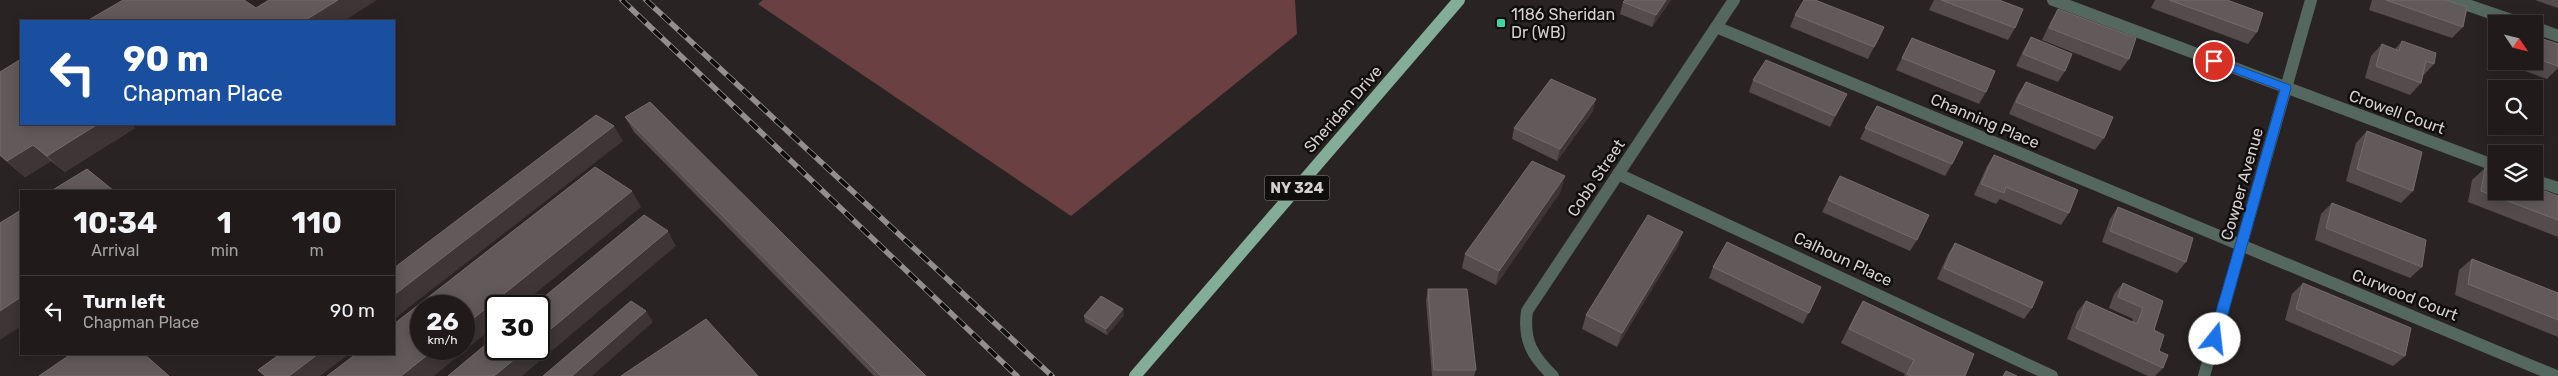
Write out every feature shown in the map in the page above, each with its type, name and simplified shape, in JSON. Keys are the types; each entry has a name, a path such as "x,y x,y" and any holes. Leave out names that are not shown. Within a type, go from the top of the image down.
{"main road":[{"name":"Sheridan Drive","path":"1135,376 1459,0"}],"street":[{"name":"Cobb Street","path":"1553,376 1537,362 1527,346 1524,329 1527,311 1734,0"},
{"name":"Crowell Court","path":"2053,0 2488,163"},
{"name":"Cowper Avenue","path":"2204,376 2311,0"},
{"path":"2453,0 2497,15"},
{"name":"Channing Place","path":"1716,27 2241,246"},
{"path":"2543,30 2558,36"},
{"name":"Calhoun Place","path":"1618,174 2052,376"},
{"path":"2543,183 2558,188"},
{"name":"Curwood Court","path":"2241,246 2556,376"}],"shaded area":[{"path":"763,0 1295,0 1297,34 1071,216 758,4"}],"building":[{"path":"123,0 244,0 256,8 269,0 338,0 306,20 89,20"},
{"path":"1625,0 1666,0 1656,15 1623,2"},
{"path":"1804,0 1815,0 1884,27 1874,47 1795,15"},
{"path":"1941,0 1999,0 2023,9 2015,28"},
{"path":"2169,0 2227,0 2263,13 2257,32"},
{"path":"2386,0 2446,0 2467,7 2463,27"},
{"path":"2058,9 2136,38 2129,59 2049,28"},
{"path":"2031,37 2072,54 2065,71 2023,54"},
{"path":"1912,38 1995,71 1986,92 1902,58"},
{"path":"2543,39 2558,44 2558,66 2543,61"},
{"path":"2402,41 2436,53 2434,64 2426,61 2421,83 2376,66 2382,44 2399,51"},
{"path":"20,60 20,125 96,125 47,156 33,145 7,161 0,155 0,72"},
{"path":"1766,60 1847,94 1835,116 1753,80"},
{"path":"1551,79 1596,99 1560,149 1514,128"},
{"path":"2026,82 2113,117 2104,138 2016,102"},
{"path":"650,102 926,376 881,376 625,117"},
{"path":"1877,106 1963,142 1952,164 1865,128"},
{"path":"596,115 614,126 395,294 395,267"},
{"path":"2367,131 2422,152 2413,191 2357,169"},
{"path":"1994,155 2078,190 2069,213 2006,187 2004,193 1981,184"},
{"path":"1532,161 1565,176 1499,271 1465,254"},
{"path":"595,167 632,191 503,295 485,295 485,309 475,317 475,295 431,295"},
{"path":"2485,168 2488,169 2488,194 2481,191"},
{"path":"87,169 113,190 53,190"},
{"path":"1840,176 1929,215 1917,240 1828,200"},
{"path":"2543,190 2558,196 2558,220 2505,200 2543,200"},
{"path":"2332,203 2426,240 2422,267 2326,228"},
{"path":"2118,207 2193,238 2186,262 2110,231"},
{"path":"20,211 20,298 0,311 0,223"},
{"path":"644,215 668,231 550,330 550,295 546,295"},
{"path":"1648,215 1683,232 1622,333 1586,315"},
{"path":"1727,242 1821,287 1809,313 1713,267"},
{"path":"1955,243 2043,282 2032,308 1944,268"},
{"path":"2472,259 2558,293 2558,320 2468,284"},
{"path":"2123,283 2163,301 2154,330 2164,335 2159,351 2168,355 2163,368 2076,328 2086,301 2137,324 2143,308 2118,297"},
{"path":"2303,283 2411,328 2405,356 2296,309"},
{"path":"1428,289 1467,289 1476,370 1434,370"},
{"path":"1101,296 1123,309 1106,329 1084,316"},
{"path":"631,301 646,311 572,376 543,376"},
{"path":"1863,301 1974,354 1965,376 1910,376 1907,374 1914,360 1849,329"},
{"path":"410,312 410,360 421,360 401,376 327,376 355,355 395,355 395,323"},
{"path":"706,319 758,376 621,376"},
{"path":"485,345 485,360 514,360 494,376 448,376 467,360 475,360 475,354"},
{"path":"70,355 145,355 169,376 39,376"},
{"path":"279,355 317,355 289,376 265,376 258,370"},
{"path":"2006,371 2017,376 2003,376"}],"railway":[{"path":"622,0 1017,376"},
{"path":"646,0 1052,376"}],"place":[{"name":"1186 Sheridan Dr (WB)","path":"1501,23"}],"route":[{"path":"2214,61 2286,88 2215,339"}]}
